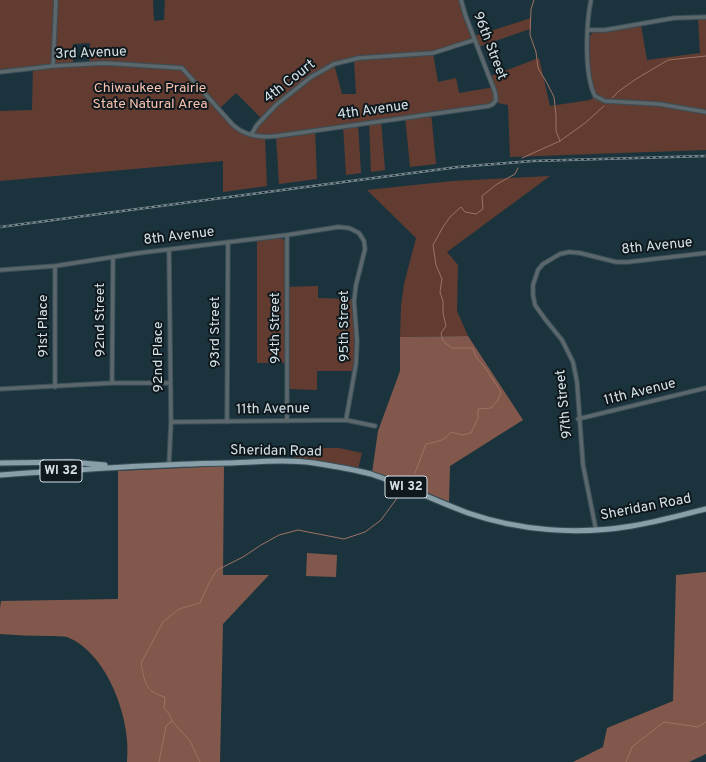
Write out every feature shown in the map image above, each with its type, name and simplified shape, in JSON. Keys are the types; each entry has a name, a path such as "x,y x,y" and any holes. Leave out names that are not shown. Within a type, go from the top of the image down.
{"main road":[{"name":"Sheridan Road","path":"0,463 71,462 122,467"},
{"name":"Sheridan Road","path":"0,475 168,464 274,462 311,463 334,466 369,474 467,512 492,520 564,531 596,530 646,523 706,509"}],"street":[{"path":"53,66 56,0"},
{"name":"96th Street","path":"461,0 474,40 493,83 496,100"},
{"path":"591,0 587,49 591,87 595,96 605,101 659,104 706,112"},
{"path":"588,30 605,30 674,18 706,17"},
{"name":"4th Court","path":"252,135 255,127 265,116 311,77 334,64 351,60 434,54 474,40"},
{"name":"3rd Avenue","path":"0,72 53,66 104,63 182,68 233,125 238,129 252,135"},
{"name":"4th Avenue","path":"252,135 265,137 319,130 485,106 493,104 496,100"},
{"name":"8th Avenue","path":"0,270 55,266 139,253 267,236 287,235 338,227 348,228 359,233"},
{"name":"95th Street","path":"346,420 356,364 357,341 354,301 356,285 365,250 364,241 359,233"},
{"name":"94th Street","path":"287,235 287,421"},
{"name":"93rd Street","path":"227,422 228,242"},
{"name":"92nd Place","path":"168,464 170,422 169,250"},
{"name":"8th Avenue","path":"543,264 560,254 569,252 580,253 616,262 706,253"},
{"name":"92nd Street","path":"112,258 112,383"},
{"name":"97th Street","path":"543,264 535,276 533,295 536,305 562,340 573,362 577,382 578,419 583,464 596,530"},
{"name":"91st Place","path":"54,387 55,266"},
{"path":"0,389 112,383 170,383"},
{"name":"11th Avenue","path":"578,419 706,388"},
{"name":"11th Avenue","path":"170,422 346,420 375,426"}],"green space":[{"name":"Chiwaukee Prairie State Natural Area","path":"0,0 153,0 154,21 164,20 165,0 464,0 462,1 475,36 531,18 530,29 478,47 472,40 438,52 375,55 334,64 342,94 356,94 354,61 433,53 438,82 456,78 459,93 495,87 491,76 539,58 550,106 590,100 597,95 588,55 592,33 641,25 647,60 700,53 698,19 706,19 706,150 510,157 508,105 493,102 485,105 431,112 436,164 410,167 405,116 381,119 385,170 371,172 369,121 358,123 361,173 346,175 343,125 315,129 317,179 279,184 276,135 265,136 267,186 223,192 223,161 0,181 0,111 32,110 33,68 0,72","holes":["90,43 89,65 73,66 73,44","236,93 263,120 256,128 254,138 242,133 234,127 218,110"]},
{"path":"550,176 447,252 458,265 457,311 468,336 400,337 401,306 404,284 416,238 367,190 452,181"},
{"path":"275,238 283,239 285,242 286,287 318,286 318,298 353,299 355,347 354,371 317,371 317,390 289,389 289,363 257,363 257,240"},
{"path":"294,448 339,448 362,453 358,469 295,460"}],"shaded area":[{"path":"468,336 523,420 450,466 449,502 398,480 372,473 378,431 400,371 400,337"},
{"path":"224,466 223,575 269,575 223,624 220,762 127,762 128,746 126,727 121,709 114,690 105,673 94,658 82,645 67,637 0,634 1,601 118,599 118,471"},
{"path":"307,553 337,555 336,577 306,576"},
{"path":"706,572 706,754 689,762 573,762 603,747 607,728 673,701 676,575"}],"waterway":[{"path":"534,0 531,9 530,35 536,52 538,68 554,97 556,131 560,141"},
{"path":"612,98 636,79 668,60 706,56"},
{"path":"522,158 560,141 585,123 604,106"},
{"path":"415,473 426,444 437,442 449,435 451,432 463,435 471,433 478,418 478,409 491,408 498,400 501,392 484,366 476,357 473,348 452,348 443,341 441,333 446,326 443,313 443,301 440,292 442,279 436,265 433,245 450,217 461,207 465,212 476,214 483,209 482,196 497,184 515,174 518,168"},
{"path":"200,762 190,741 172,721 164,708 165,697 158,695 149,689 145,681 141,663 163,622 179,609 200,603 217,570 243,557 279,535 298,530 344,539 365,532 381,520 400,494"},
{"path":"159,762 166,726 172,721"},
{"path":"626,762 632,747 664,722 698,727 706,722"}],"railway":[{"path":"0,227 458,167 532,161 706,156"}]}
